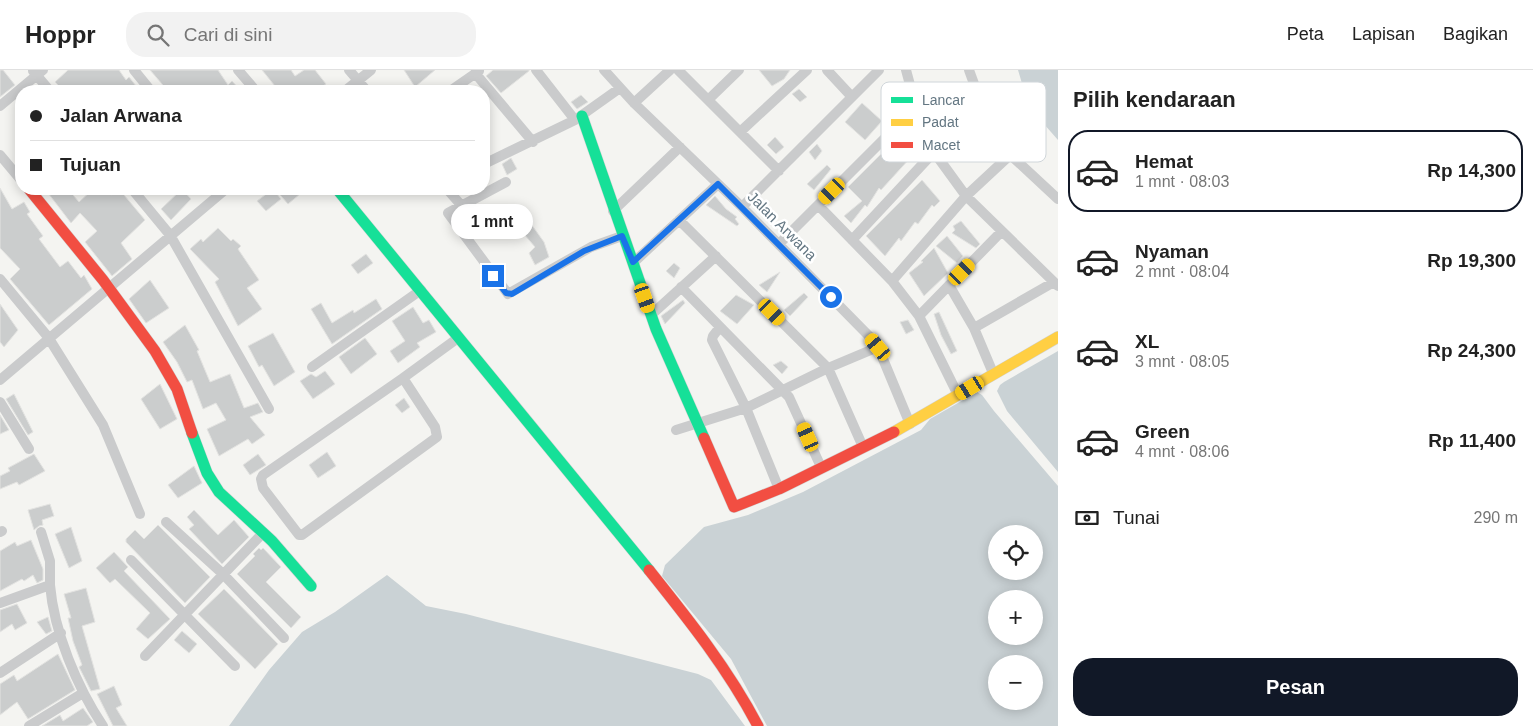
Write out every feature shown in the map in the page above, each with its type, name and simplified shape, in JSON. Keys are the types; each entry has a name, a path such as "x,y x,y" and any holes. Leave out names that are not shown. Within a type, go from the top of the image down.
{"street":[{"path":"134,70 146,85"},
{"path":"238,70 251,85"},
{"path":"349,70 362,85"},
{"path":"352,85 371,70"},
{"path":"536,70 579,118 651,315 734,507 779,489 910,424 993,373 1058,337"},
{"name":"Jalan Arwana","path":"604,70 634,104 742,207 878,347 910,424"},
{"path":"634,104 670,70"},
{"path":"678,70 780,170"},
{"path":"708,100 739,70"},
{"path":"740,132 806,70"},
{"path":"826,70 852,97"},
{"path":"742,207 879,70"},
{"path":"969,70 973,82"},
{"path":"23,85 38,72 46,85"},
{"path":"459,85 477,72 487,85"},
{"path":"490,88 533,142"},
{"path":"490,160 533,142 579,118 620,88"},
{"path":"0,106 15,93"},
{"path":"779,244 881,141"},
{"path":"614,211 680,147"},
{"path":"0,155 15,173"},
{"path":"852,240 925,162"},
{"path":"941,162 966,196 1056,284 974,328"},
{"path":"892,281 966,196 1003,162"},
{"path":"1016,162 1058,199"},
{"path":"490,190 506,182"},
{"path":"633,262 718,184"},
{"path":"34,195 110,286 176,386 204,466 214,485 235,509 263,533 311,586"},
{"path":"137,195 170,235 269,409"},
{"path":"0,380 48,337 219,195"},
{"path":"342,195 692,623 738,688 758,726"},
{"path":"453,195 461,205"},
{"path":"481,195 448,212 448,214 508,294 591,247 622,236"},
{"path":"818,205 892,281 918,316 958,395"},
{"path":"679,220 828,368 863,447"},
{"path":"918,316 1001,232"},
{"path":"651,315 716,256"},
{"path":"0,279 48,337 103,425 140,514"},
{"path":"949,285 974,328 993,373"},
{"path":"681,287 783,390 794,407 821,467"},
{"path":"312,367 421,290"},
{"path":"720,327 712,340 746,408 779,489"},
{"path":"403,378 435,427 437,437 302,535 298,535 263,488 261,479 263,475 458,338"},
{"path":"676,430 746,408 828,368 878,347"},
{"path":"0,402 29,449"},
{"path":"166,522 223,574 284,638"},
{"path":"41,532 50,561 50,585 60,633 83,693 103,726"},
{"path":"145,656 263,533"},
{"path":"131,560 235,666"},
{"path":"0,603 50,585"},
{"path":"0,673 60,633"},
{"path":"29,726 83,693"}],"shaded area":[{"path":"1018,70 1058,70 1058,140 1046,126 1046,82 1022,82"},
{"path":"1058,351 1058,472 1007,411 997,391 1004,382"},
{"path":"977,392 982,395 1058,486 1058,726 767,726 731,659 662,576 665,565 704,527 748,515 803,492 921,430 930,419"},
{"path":"387,575 426,606 466,614 698,674 711,680 745,726 229,726 269,670 302,632 335,612"}],"building":[{"path":"0,70 3,70 15,85 0,97"},
{"path":"68,70 119,70 126,80 129,77 135,85 58,85 55,82"},
{"path":"150,70 218,70 228,85 163,85"},
{"path":"262,70 291,70 295,76 304,70 315,70 326,84 325,85 274,85"},
{"path":"404,70 435,70 417,85 414,85"},
{"path":"493,70 529,71 501,93 486,76"},
{"path":"759,70 790,70 784,79 772,86"},
{"path":"799,89 807,97 800,102 792,94"},
{"path":"581,95 588,102 577,109 571,102"},
{"path":"862,103 881,120 865,140 845,122"},
{"path":"775,137 784,147 776,154 767,145"},
{"path":"817,144 822,151 815,160 809,152"},
{"path":"881,154 881,162 907,162 881,190 879,188 867,207 865,205 851,223 844,216 862,201 848,187"},
{"path":"511,158 517,169 507,175 502,164"},
{"path":"827,165 831,169 814,190 807,184"},
{"path":"922,180 940,201 934,207 932,205 918,224 915,222 901,241 899,238 885,256 866,236"},
{"path":"0,188 12,209 24,202 30,212 27,214 43,236 39,239 60,267 68,261 81,278 84,275 92,289 49,325 10,279 20,269 0,248"},
{"path":"50,195 73,195 79,202 87,195 124,195 145,220 121,243 132,259 112,276 85,242 97,231 80,213 71,223"},
{"path":"176,195 187,195 191,199 171,220 161,209"},
{"path":"265,195 278,195 281,199 266,211 257,201"},
{"path":"280,195 299,195 288,204"},
{"path":"715,196 726,209 737,217 735,219 739,224 737,226 706,205"},
{"path":"961,221 980,244 976,248 952,233 955,230 953,226"},
{"path":"531,224 544,242 549,257 535,265 529,253 535,247 518,227"},
{"path":"218,228 231,241 233,239 241,246 238,249 259,280 247,288 262,309 238,326 215,282 219,279 190,249 201,239 203,242"},
{"path":"947,236 963,256 957,263 936,246"},
{"path":"934,248 948,273 924,296 909,273 923,262 921,261"},
{"path":"366,254 373,263 358,274 351,265"},
{"path":"674,263 680,268 674,278 666,271"},
{"path":"780,272 767,292 759,285"},
{"path":"150,280 169,308 146,323 129,299"},
{"path":"804,293 808,297 790,316 784,310"},
{"path":"736,295 754,305 737,324 720,311"},
{"path":"376,299 382,309 332,344 311,309 321,303 332,323 353,310 354,313"},
{"path":"683,300 685,303 665,324 661,316"},
{"path":"0,304 18,330 4,347 0,342"},
{"path":"413,307 423,323 429,320 436,332 417,343 420,347 398,363 390,351 405,341 392,321"},
{"path":"939,312 957,351 951,354 941,335 934,314"},
{"path":"908,320 914,330 906,334 900,322"},
{"path":"185,325 199,350 197,351 210,382 230,374 244,408 258,403 263,412 250,417 265,435 252,444 248,439 219,456 207,429 226,420 216,403 203,409 192,380 187,382 177,362 163,342"},
{"path":"273,333 295,372 274,386 262,365 259,367 248,346"},
{"path":"365,338 377,354 351,374 339,357"},
{"path":"781,361 788,367 782,374 773,365"},
{"path":"325,371 335,384 313,399 300,381 311,374 316,377"},
{"path":"160,384 177,419 160,429 141,399"},
{"path":"14,394 33,432 28,435 6,399"},
{"path":"404,398 410,407 402,413 395,405"},
{"path":"0,415 9,430 0,434"},
{"path":"327,452 336,466 318,478 309,465"},
{"path":"34,454 45,471 19,485 17,482 0,489 0,476 10,471 8,468"},
{"path":"258,454 266,465 250,475 243,465"},
{"path":"194,466 202,483 178,498 168,485"},
{"path":"50,504 54,516 42,520 43,525 34,530 28,510"},
{"path":"194,510 218,535 234,520 249,537 222,564 189,529 194,525 187,517"},
{"path":"158,525 210,577 185,603 126,542 126,539 135,530 144,539"},
{"path":"71,527 82,561 69,568 55,534"},
{"path":"31,540 43,569 43,580 37,583 33,575 0,591 0,551 15,542 17,546"},
{"path":"259,548 261,550 263,548 281,567 266,582 301,617 291,628 237,574 255,556 253,554"},
{"path":"114,552 128,567 124,571 170,619 148,639 136,629 150,613 115,579 110,583 96,568"},
{"path":"86,588 95,622 82,626 100,689 91,691 79,667 82,665 73,641 68,618 71,618 64,594"},
{"path":"224,589 278,644 255,669 198,614"},
{"path":"17,604 27,623 15,630 12,624 0,632 0,610"},
{"path":"48,617 52,631 46,634 37,622"},
{"path":"182,631 197,644 189,653 174,640"},
{"path":"58,654 75,690 28,719 17,702 0,715 0,684 14,675 17,681"},
{"path":"114,686 122,705 116,708 127,726 113,726 97,694"},
{"path":"83,708 93,722 87,726 42,726 60,715 63,721"}],"traffic: fast":[{"path":"582,116 656,329 704,438"},
{"path":"342,195 649,570"},
{"path":"192,433 207,473 219,492 272,541 311,586"}],"traffic: slow":[{"path":"894,432 1058,337"}],"traffic: jam":[{"path":"34,195 103,280 155,351 177,389 192,433"},
{"path":"704,438 734,507 779,489 894,432"},
{"path":"649,570 721,665 758,726"}],"route":[{"path":"493,276 506,293 512,294 591,247 622,236 633,262 718,184 831,297"}]}
